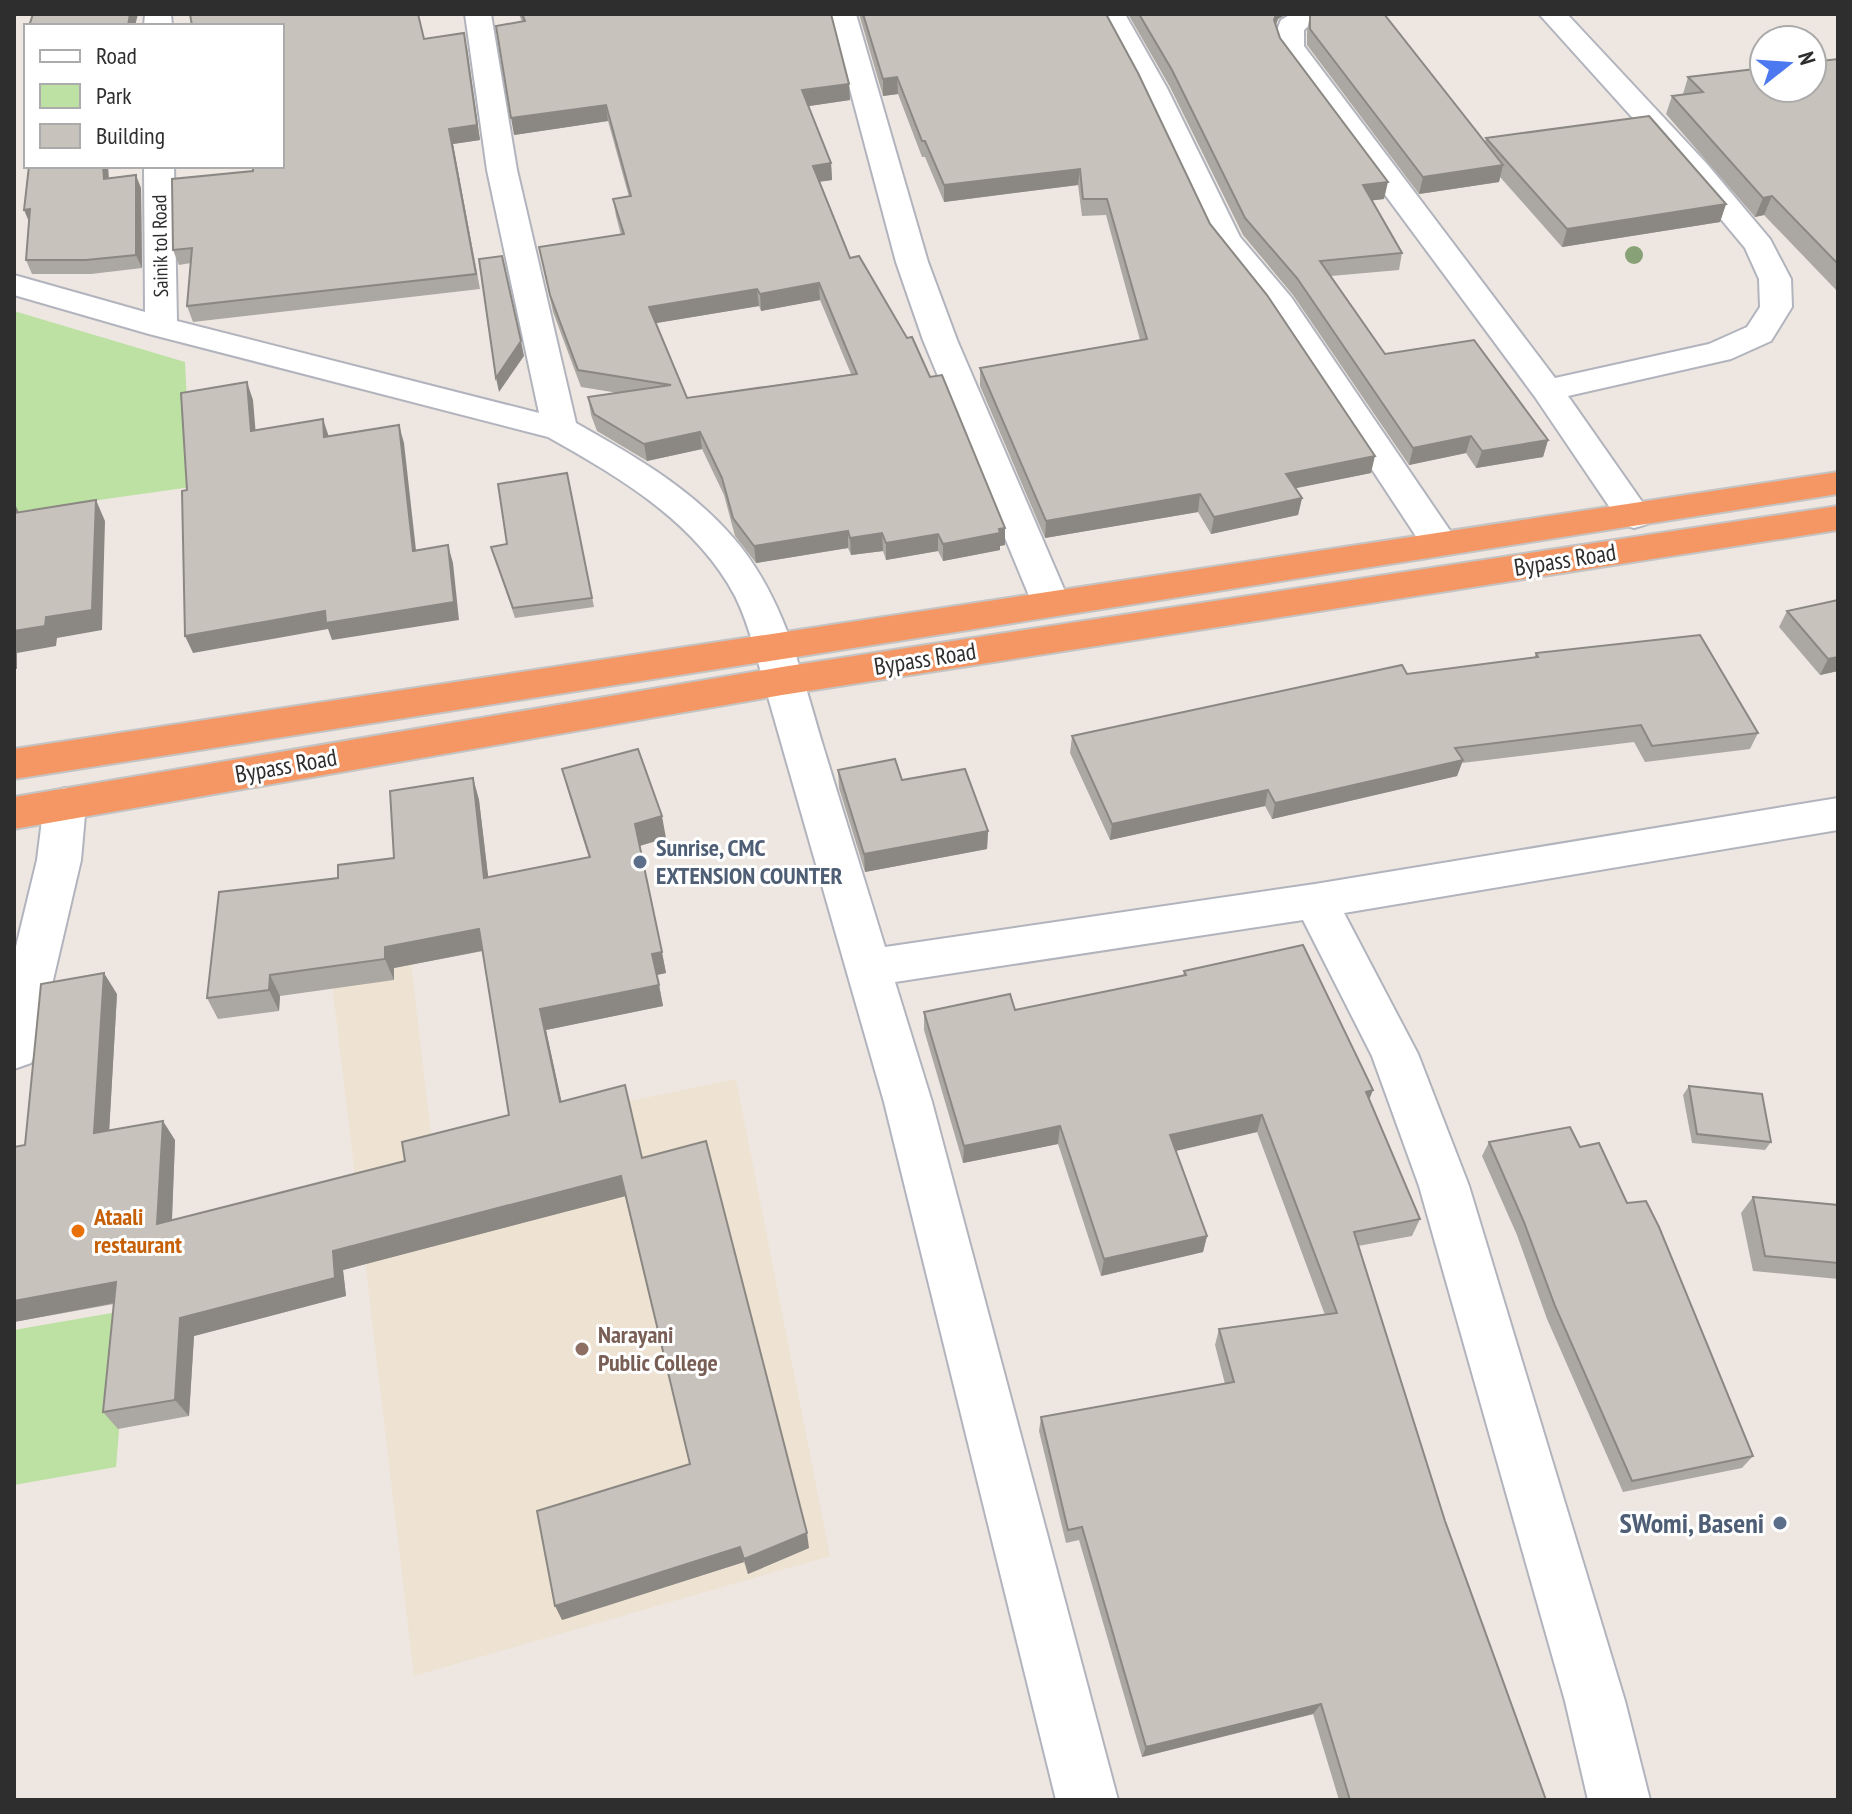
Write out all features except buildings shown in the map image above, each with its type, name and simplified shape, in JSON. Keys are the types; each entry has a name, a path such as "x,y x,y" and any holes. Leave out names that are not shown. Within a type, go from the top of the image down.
{"highway":[{"name":"Bypass Road","path":"14,813 778,664 1051,603 1838,483"},
{"name":"Bypass Road","path":"14,764 778,664 1838,518"}],"street":[{"path":"478,14 482,60 497,137 560,429"},
{"path":"843,14 912,262 940,340 1051,603"},
{"path":"1112,14 1153,88 1226,240 1280,304 1440,544"},
{"path":"1309,14 1291,26 1288,37 1290,47 1547,390 1634,516"},
{"path":"1547,390 1719,352 1759,334 1776,307 1775,279 1759,246 1696,170 1552,14"},
{"name":"Sainik tol Road","path":"159,168 161,327"},
{"path":"14,285 161,327 560,429 617,460 676,502 723,549 754,596 778,664 908,1102 1087,1800"},
{"path":"14,1049 59,860 65,804"},
{"path":"868,968 1315,901 1838,814"},
{"path":"1315,901 1395,1054 1444,1186 1595,1701 1619,1800"}],"shaded area":[{"name":"Narayani Public College","path":"403,862 403,895 432,1142 736,1079 830,1556 414,1676 320,881"}],"green space":[{"path":"14,311 185,362 191,487 14,512"},
{"path":"129,1310 116,1467 14,1485 14,1330"}],"place":[{"name":"Sunrise, CMC EXTENSION COUNTER","path":"640,862"},
{"name":"Ataali restaurant","path":"78,1231"},
{"name":"Narayani Public College","path":"582,1349"},
{"name":"SWomi, Baseni","path":"1780,1523"}]}
